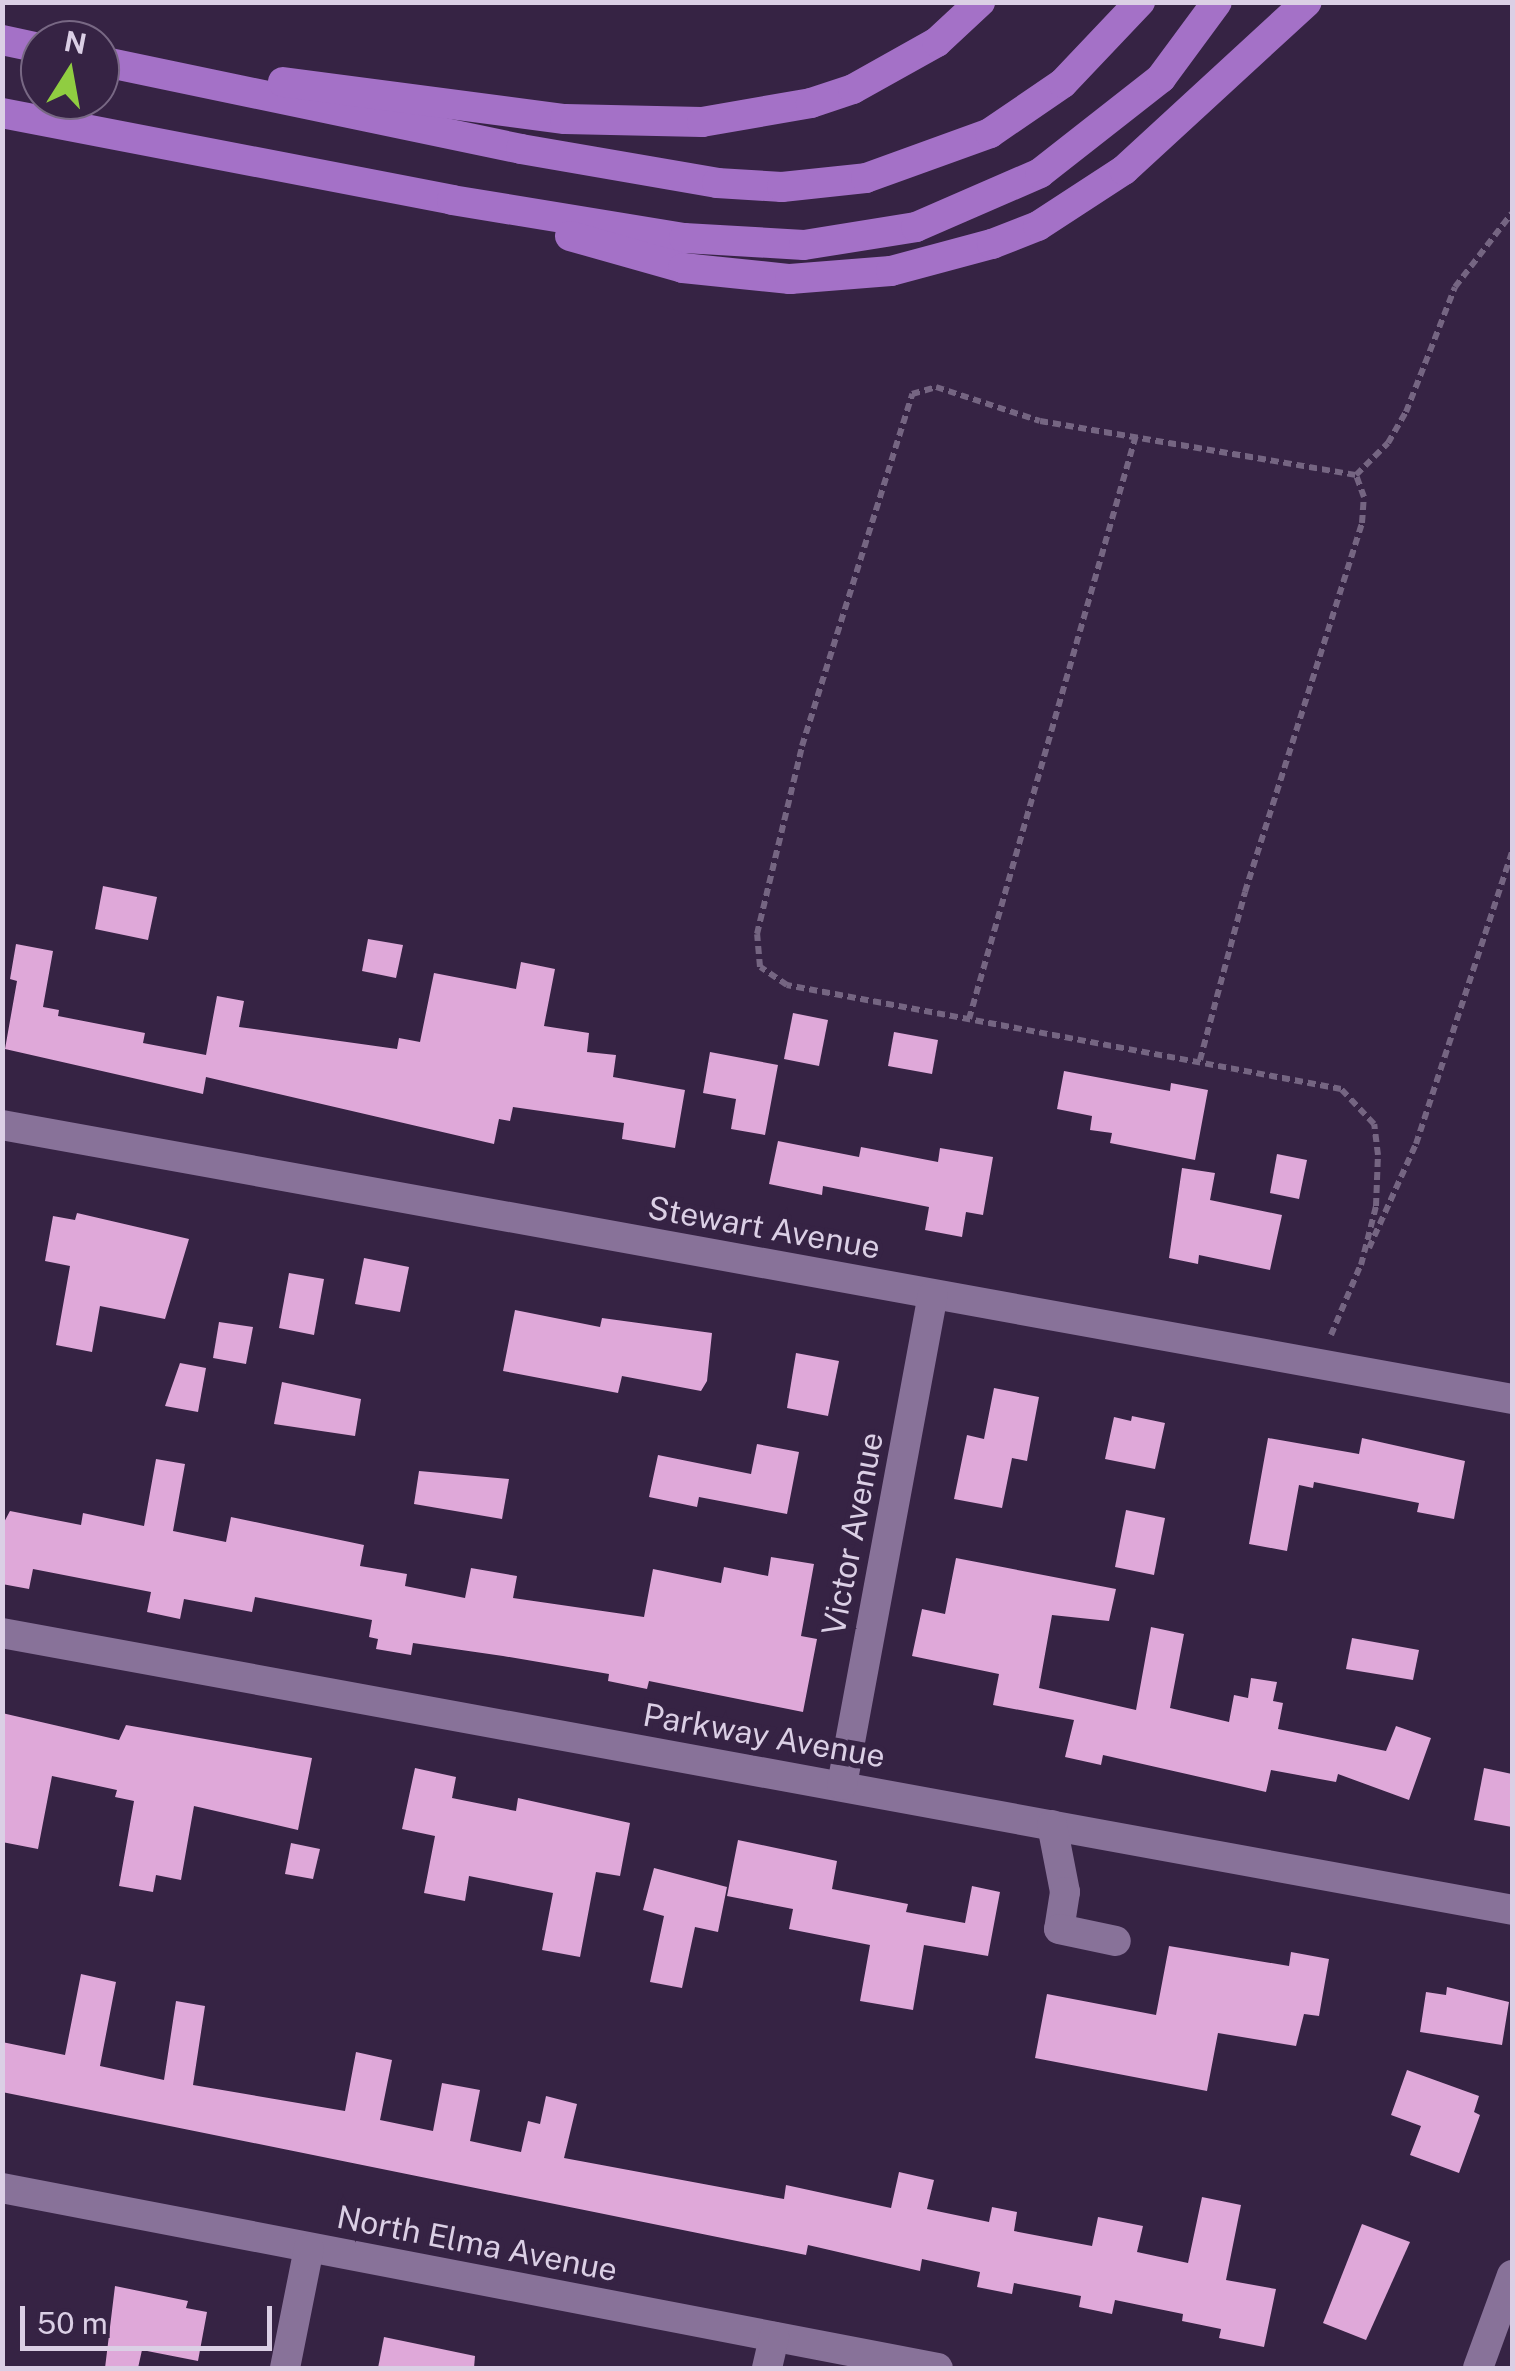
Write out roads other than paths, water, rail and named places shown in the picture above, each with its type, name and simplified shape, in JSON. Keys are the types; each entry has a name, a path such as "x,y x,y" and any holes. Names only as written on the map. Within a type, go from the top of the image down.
{"highway":[{"path":"120,61 565,119 702,122 811,104 853,89 936,42 980,2"},
{"path":"120,62 522,149 717,183 782,187 866,178 990,133 1064,83 1140,2"},
{"path":"2,113 452,200 748,245 863,239 916,226 1040,173 1088,142 1160,78 1217,2"},
{"path":"452,200 653,260 739,277 838,278 946,259 1038,226 1080,202 1178,122 1307,2"}],"street":[{"name":"Stewart Avenue","path":"2,1126 1512,1399"},
{"name":"Victor Avenue","path":"842,1785 933,1295"},
{"name":"Parkway Avenue","path":"2,1633 1512,1910"},
{"path":"1052,1826 1065,1892 1059,1929 1116,1940"},
{"name":"North Elma Avenue","path":"2,2188 938,2368"},
{"path":"285,2368 309,2248"},
{"path":"1478,2368 1512,2275"},
{"path":"767,2368 774,2337"}]}
